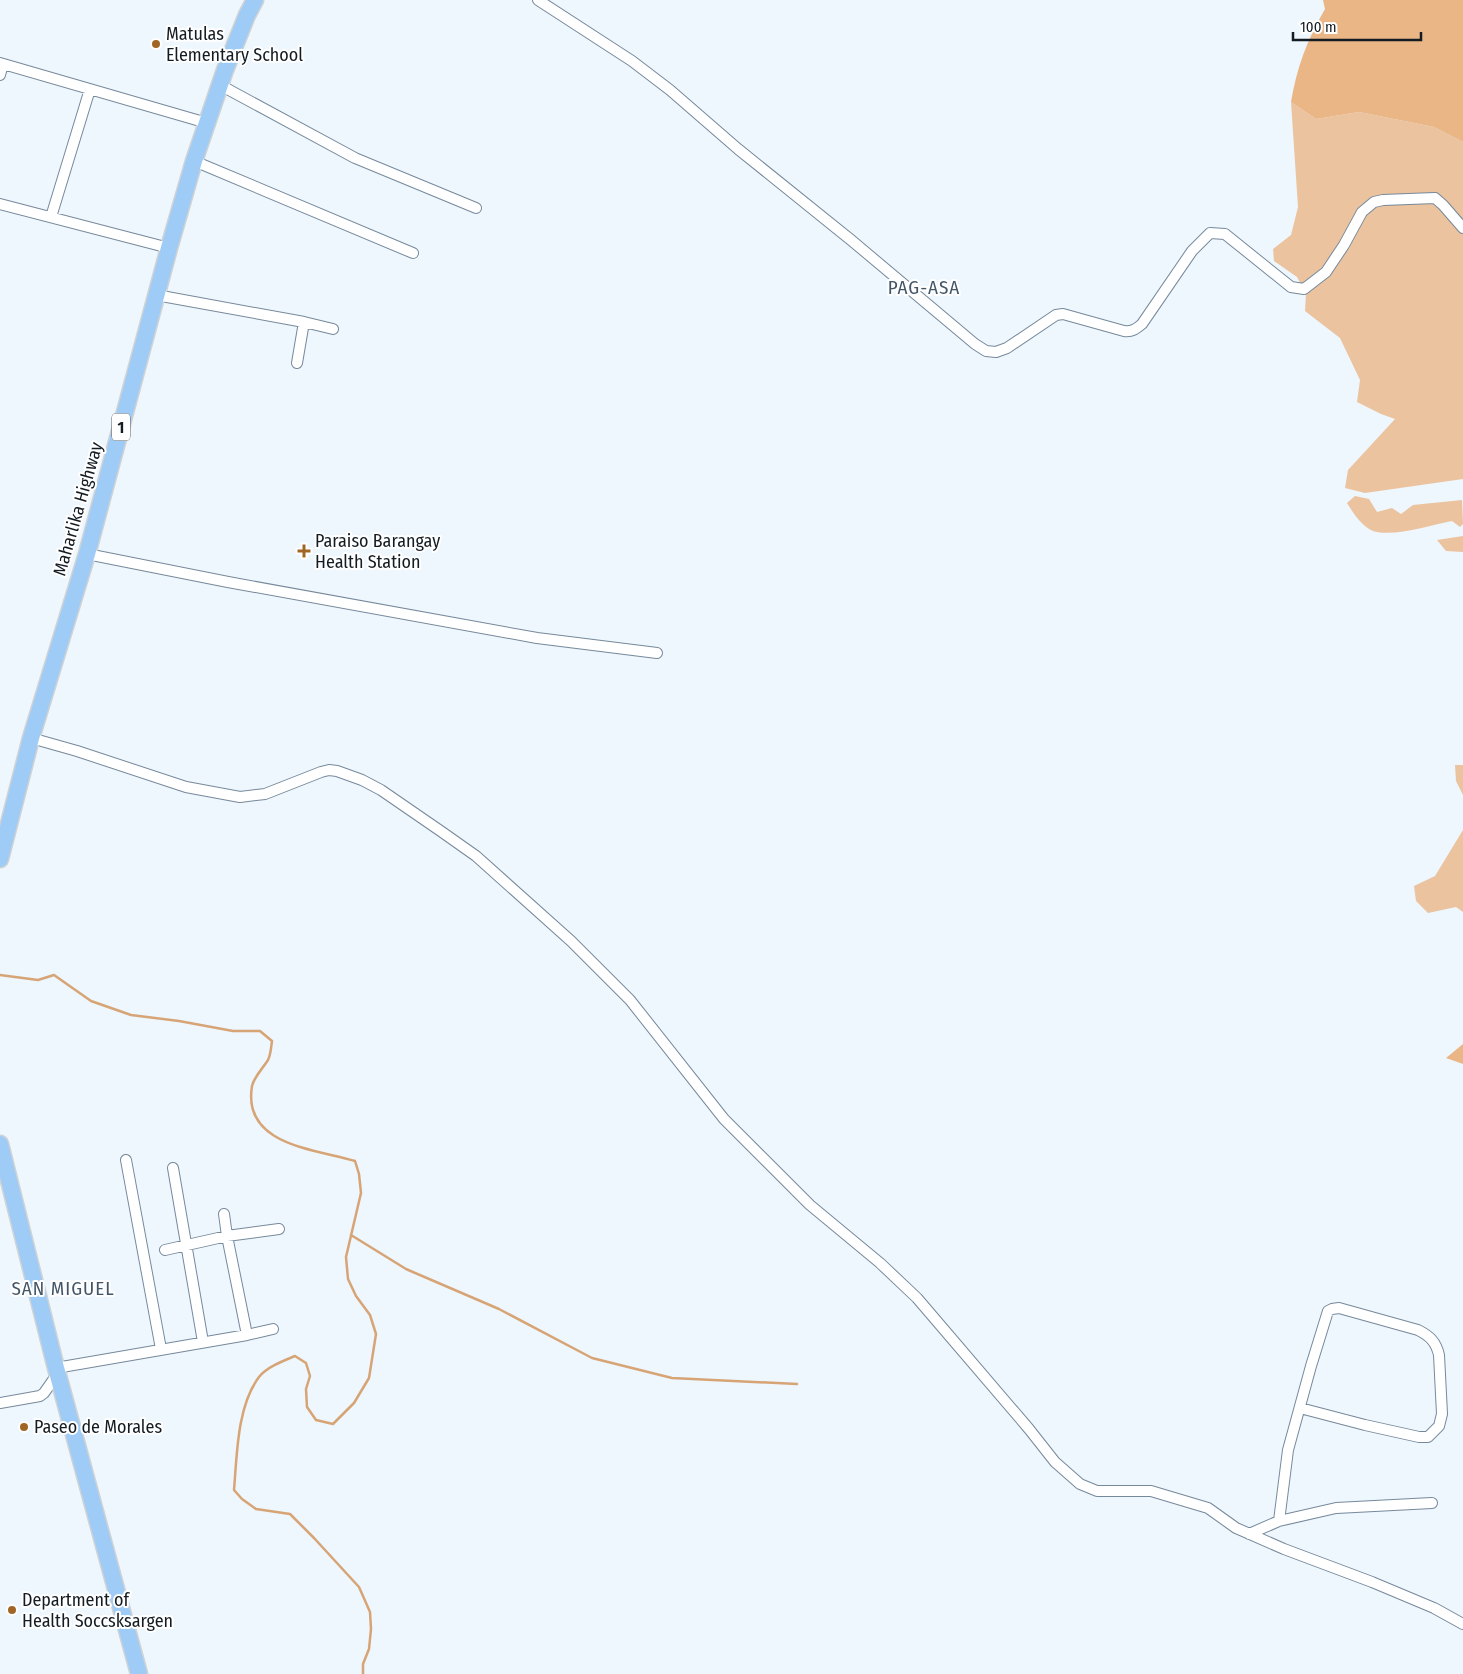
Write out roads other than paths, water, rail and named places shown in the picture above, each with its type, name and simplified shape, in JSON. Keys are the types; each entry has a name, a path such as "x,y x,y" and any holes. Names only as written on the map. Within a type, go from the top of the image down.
{"highway":[{"name":"Maharlika Highway","path":"0,859 31,738 87,554 194,161 220,85 247,15 255,0"},
{"path":"0,1144 57,1370 139,1674"}],"street":[{"path":"538,0 632,61 670,90 761,168 851,240 975,344 986,351 996,352 1007,348 1056,315 1071,316 1131,332 1146,319 1192,251 1210,233 1225,234 1291,287 1304,289 1326,272 1344,245 1362,212 1374,202 1435,198 1463,228"},
{"path":"1,67 90,89 207,123"},
{"path":"220,85 355,158 476,208"},
{"path":"51,217 90,89"},
{"path":"194,161 413,253"},
{"path":"0,204 169,248"},
{"path":"156,295 304,322 333,330"},
{"path":"296,363 304,322"},
{"path":"87,554 228,582 537,638 657,653"},
{"path":"31,738 186,787 240,797 264,794 329,770 362,780 381,790 476,856 571,941 630,1000 710,1101 756,1152 810,1205 880,1262 917,1298 1055,1462 1072,1478 1080,1484 1097,1491 1151,1492 1208,1508 1236,1528 1284,1550 1372,1582 1434,1608 1463,1624"},
{"path":"126,1160 161,1349"},
{"path":"173,1168 203,1342"},
{"path":"224,1214 247,1335"},
{"path":"165,1250 227,1236 278,1229"},
{"path":"1279,1521 1288,1450 1325,1317 1328,1311 1339,1308 1418,1330 1430,1337 1437,1348 1442,1414 1439,1426 1428,1437 1419,1437 1374,1427 1300,1408"},
{"path":"0,1403 40,1396 57,1370 273,1329"},
{"path":"1249,1534 1279,1521 1336,1508 1432,1504"}],"waterway":[{"path":"0,975 38,980 54,975 91,1001 131,1015 179,1021 233,1031 260,1031 272,1041 268,1060 252,1086 252,1106 258,1121 270,1133 285,1142 355,1161 359,1174 361,1193 346,1257 348,1279 356,1296 370,1315 376,1334 369,1378 354,1403 333,1424 316,1420 307,1407 306,1389 310,1376 306,1363 295,1356 262,1373 252,1389 242,1416 237,1447 234,1490 242,1499 256,1509 290,1514 359,1587 370,1612 371,1629 369,1649 363,1664 363,1674"},
{"path":"351,1235 406,1269 499,1309 592,1358 672,1378 797,1384"}],"place":[{"name":"Matulas Elementary School","path":"156,44"},
{"name":"Paraiso Barangay Health Station","path":"304,551"},
{"name":"Paseo de Morales","path":"24,1427"},
{"name":"Department of Health Soccsksargen","path":"12,1610"}],"district":[{"name":"PAG-ASA","path":"924,287"},
{"name":"SAN MIGUEL","path":"63,1288"}]}
